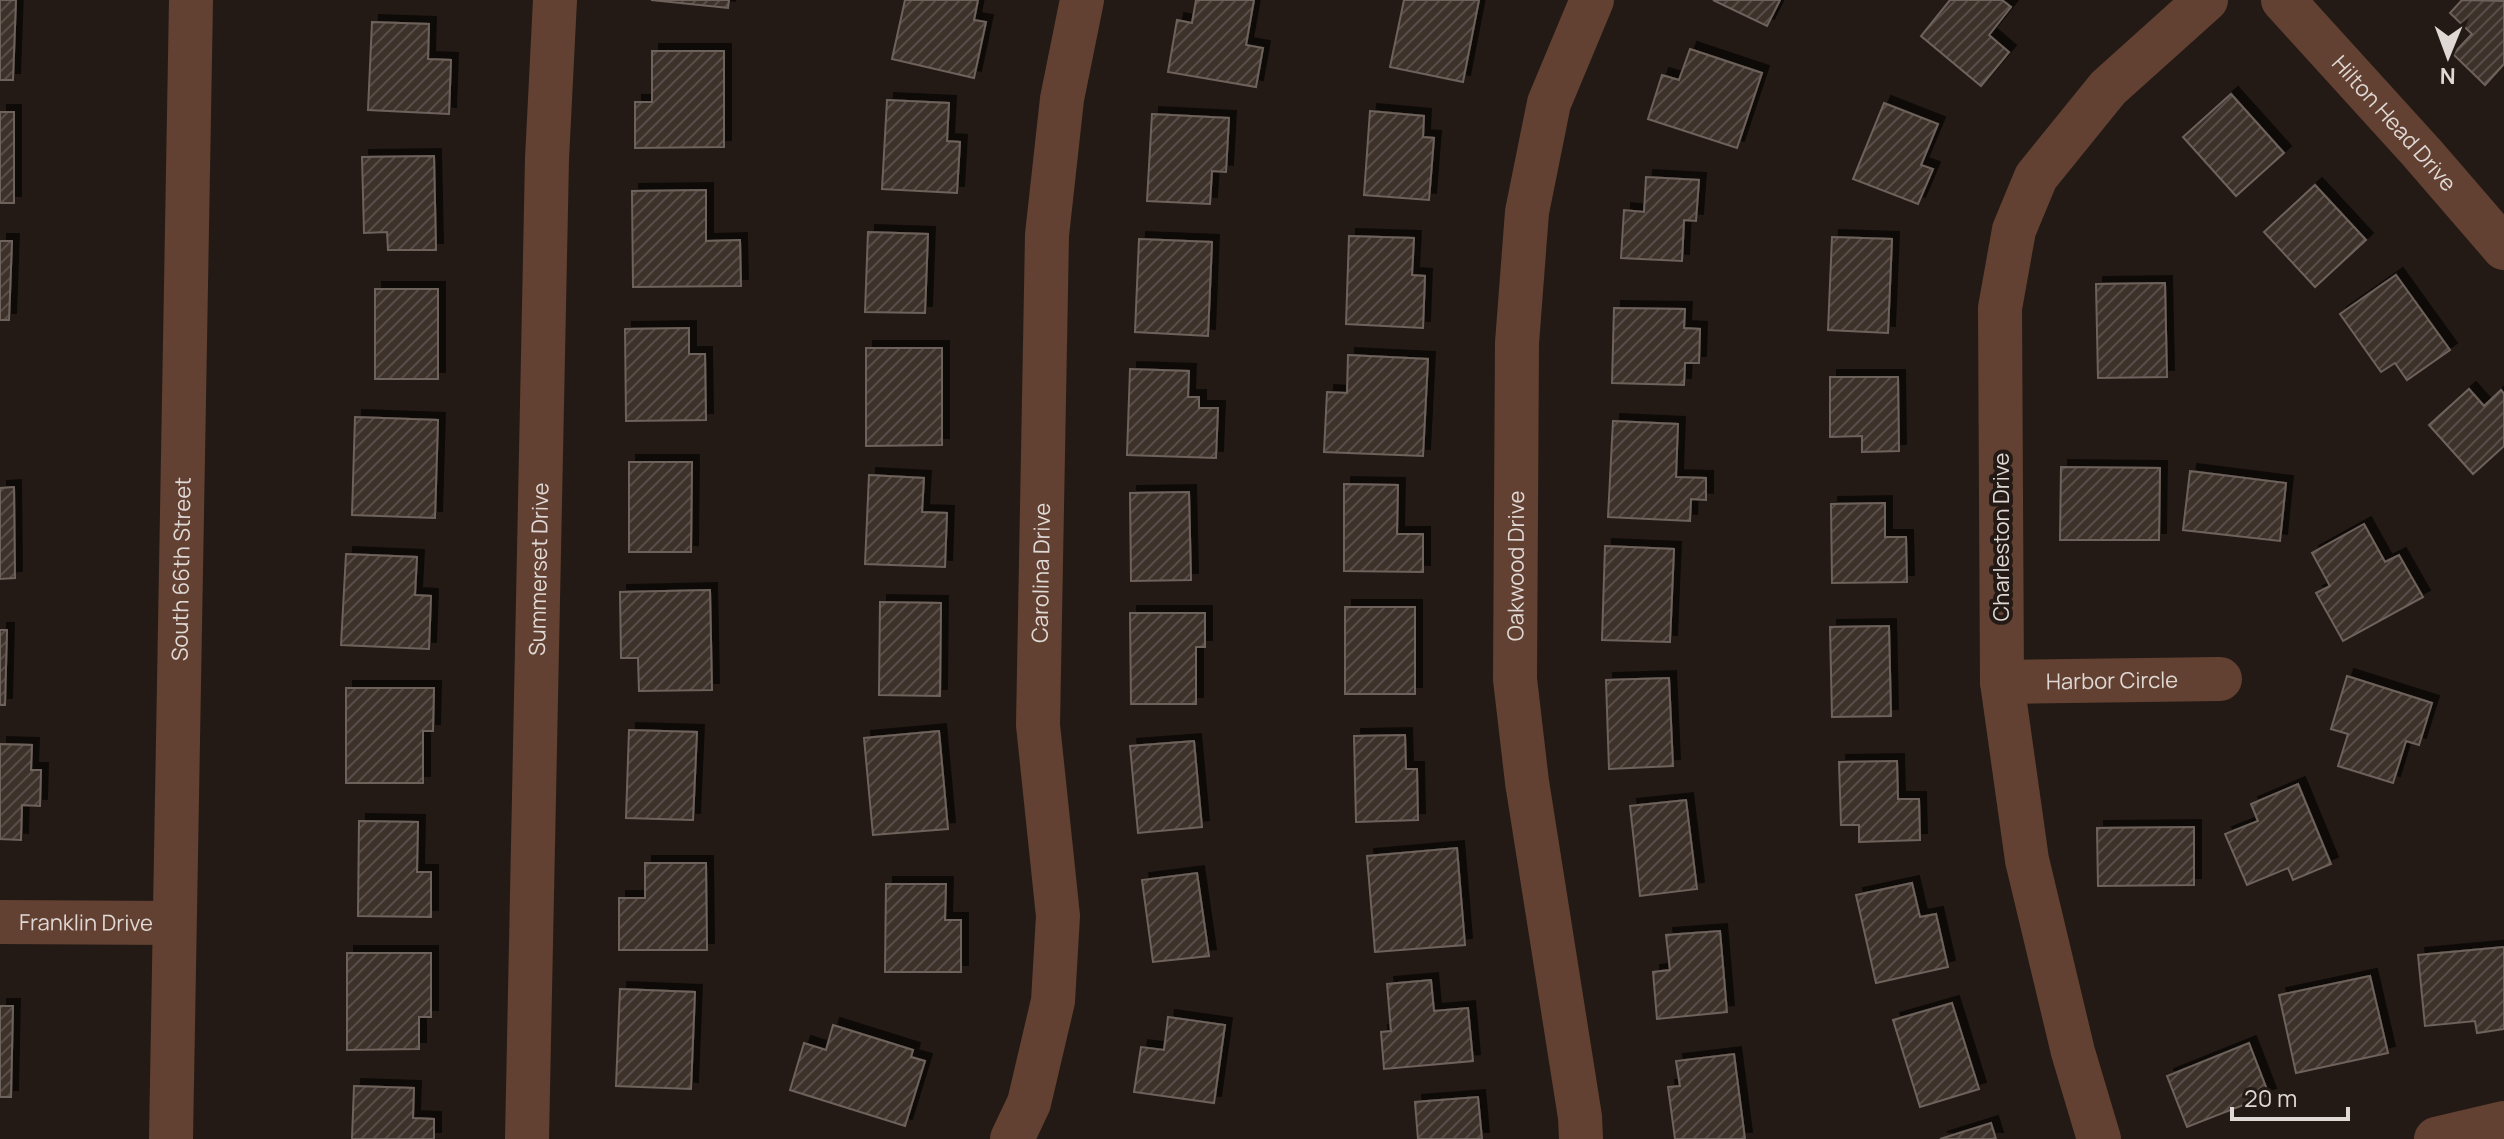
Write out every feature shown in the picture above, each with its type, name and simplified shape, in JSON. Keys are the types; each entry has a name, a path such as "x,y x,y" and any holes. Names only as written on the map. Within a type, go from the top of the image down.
{"street":[{"name":"South 66th Street","path":"171,1139 191,0"},
{"name":"Summerset Drive","path":"527,1139 546,191 555,0"},
{"name":"Carolina Drive","path":"1012,1139 1029,1103 1053,1001 1058,916 1038,725 1047,235 1062,99 1082,0"},
{"name":"Oakwood Drive","path":"1581,1139 1527,782 1515,679 1517,343 1527,212 1549,103 1592,0"},
{"name":"Charleston Drive","path":"2099,1139 2073,1052 2027,860 2002,682 2000,308 2014,230 2036,177 2108,88 2206,0"},
{"name":"Hilton Head Drive","path":"2283,0 2504,248"},
{"name":"Harbor Circle","path":"2002,682 2220,679"},
{"name":"Franklin Drive","path":"0,922 174,923"},
{"path":"2436,1139 2504,1123"}],"building":[{"path":"0,0 16,0 13,80 0,80"},
{"path":"651,0 729,0 728,8"},
{"path":"905,0 978,0 974,20 986,22 974,78 892,59"},
{"path":"1196,0 1254,0 1246,45 1263,48 1256,87 1168,72 1177,20 1192,23"},
{"path":"1404,0 1479,0 1463,82 1390,67"},
{"path":"1713,0 1780,0 1767,26"},
{"path":"1950,0 2002,0 2011,7 1989,35 2009,52 1981,86 1921,36"},
{"path":"2462,0 2504,1 2504,64 2485,85 2453,54 2472,34 2450,13"},
{"path":"372,22 429,24 428,59 451,60 449,114 368,110"},
{"path":"1690,49 1762,73 1737,148 1648,119 1662,75 1679,80"},
{"path":"652,51 724,51 724,147 635,148 635,102 652,102"},
{"path":"2231,94 2284,153 2236,196 2183,137"},
{"path":"887,100 949,103 947,141 960,142 957,193 882,189"},
{"path":"1884,103 1938,124 1921,165 1933,169 1918,204 1853,179"},
{"path":"1370,111 1424,116 1423,137 1434,138 1429,200 1364,195"},
{"path":"0,112 14,112 14,203 0,203"},
{"path":"1152,114 1229,118 1226,172 1212,171 1210,204 1147,201"},
{"path":"434,156 436,250 388,250 387,232 364,233 362,157"},
{"path":"1646,177 1699,180 1696,221 1684,220 1682,261 1621,258 1624,210 1644,212"},
{"path":"2315,185 2366,240 2315,287 2264,232"},
{"path":"706,190 706,241 740,240 741,286 633,287 632,191"},
{"path":"868,232 928,234 925,313 865,312"},
{"path":"1349,236 1414,238 1412,275 1425,276 1423,328 1346,324"},
{"path":"1832,237 1892,239 1888,333 1828,330"},
{"path":"1139,239 1212,242 1208,336 1135,332"},
{"path":"0,241 12,241 9,320 0,320"},
{"path":"2396,275 2450,350 2407,380 2395,363 2381,372 2340,314"},
{"path":"2165,283 2167,377 2098,378 2096,284"},
{"path":"375,289 438,289 438,379 375,379"},
{"path":"1614,308 1685,309 1684,328 1700,329 1699,363 1685,363 1684,385 1612,383"},
{"path":"689,328 689,354 705,354 706,420 626,421 625,329"},
{"path":"866,348 942,348 942,445 866,446"},
{"path":"1348,355 1428,359 1423,456 1324,452 1327,392 1347,393"},
{"path":"1130,369 1189,371 1188,397 1199,397 1199,408 1218,408 1216,458 1127,455"},
{"path":"1830,377 1898,377 1899,451 1862,452 1862,436 1830,437"},
{"path":"2469,389 2484,406 2501,390 2504,394 2504,446 2473,474 2429,425"},
{"path":"355,417 438,420 435,518 352,515"},
{"path":"1613,421 1678,424 1676,477 1706,478 1706,500 1691,499 1690,521 1608,517"},
{"path":"629,462 692,462 691,552 629,552"},
{"path":"2061,467 2160,468 2159,540 2060,540"},
{"path":"2190,471 2286,483 2280,541 2183,530"},
{"path":"869,475 924,478 922,512 947,513 945,567 865,564"},
{"path":"1344,484 1398,485 1397,534 1423,534 1423,572 1344,571"},
{"path":"14,487 15,578 0,579 0,488"},
{"path":"1189,492 1191,580 1131,581 1130,493"},
{"path":"1885,503 1885,537 1906,537 1907,582 1832,583 1831,504"},
{"path":"2364,524 2385,562 2399,555 2423,597 2343,641 2316,593 2330,586 2312,553"},
{"path":"1605,546 1674,549 1670,642 1602,640"},
{"path":"346,554 417,557 415,595 431,596 429,649 341,645"},
{"path":"710,590 712,690 639,691 638,658 621,658 620,592"},
{"path":"880,602 941,603 940,696 879,695"},
{"path":"1345,607 1415,607 1415,694 1345,694"},
{"path":"1130,613 1205,613 1205,647 1196,647 1196,704 1131,704"},
{"path":"1889,626 1891,716 1832,717 1830,627"},
{"path":"0,630 7,630 5,705 0,705"},
{"path":"2347,676 2432,703 2419,745 2406,741 2393,783 2338,766 2348,734 2331,729"},
{"path":"1669,678 1673,766 1609,769 1606,680"},
{"path":"346,688 434,688 433,731 423,731 423,783 346,783"},
{"path":"629,730 697,732 693,820 626,818"},
{"path":"939,731 948,829 873,835 864,738"},
{"path":"1405,735 1406,769 1417,769 1418,820 1356,822 1354,736"},
{"path":"1194,741 1202,827 1138,833 1130,746"},
{"path":"0,744 32,745 31,770 41,770 40,806 22,805 21,840 0,839"},
{"path":"1897,761 1898,799 1919,799 1920,840 1859,842 1859,825 1841,825 1839,762"},
{"path":"2298,784 2331,864 2293,880 2288,868 2247,885 2225,834 2258,821 2251,804"},
{"path":"1686,800 1697,889 1640,896 1630,806"},
{"path":"359,821 418,822 417,872 431,872 431,917 358,916"},
{"path":"2194,827 2194,885 2098,886 2097,828"},
{"path":"1457,848 1465,945 1375,952 1367,856"},
{"path":"645,863 706,863 707,950 619,950 619,898 645,898"},
{"path":"1197,873 1209,956 1153,962 1142,880"},
{"path":"1912,883 1920,917 1936,914 1948,967 1876,983 1856,895"},
{"path":"886,884 946,884 945,920 961,920 961,972 885,972"},
{"path":"1720,931 1727,1012 1657,1019 1653,972 1670,970 1666,935"},
{"path":"2504,947 2504,1029 2477,1033 2475,1021 2425,1026 2418,955"},
{"path":"347,953 431,953 431,1017 419,1017 419,1049 347,1050"},
{"path":"2370,976 2388,1053 2296,1073 2279,995"},
{"path":"1431,980 1434,1011 1468,1008 1473,1061 1384,1069 1381,1032 1391,1031 1387,984"},
{"path":"620,989 695,992 691,1089 616,1086"},
{"path":"1952,1003 1979,1089 1920,1107 1893,1020"},
{"path":"0,1006 13,1006 11,1097 0,1097"},
{"path":"1168,1017 1225,1025 1214,1103 1134,1092 1141,1047 1164,1050"},
{"path":"833,1025 913,1050 911,1057 925,1061 905,1126 790,1090 804,1043 826,1050"},
{"path":"2249,1043 2269,1095 2187,1127 2167,1076"},
{"path":"1734,1054 1745,1139 1675,1139 1668,1087 1680,1086 1676,1061"},
{"path":"354,1086 414,1088 413,1118 434,1119 434,1139 352,1139"},
{"path":"1478,1097 1482,1139 1418,1139 1415,1102"},
{"path":"1991,1123 1996,1139 1940,1139"}]}
